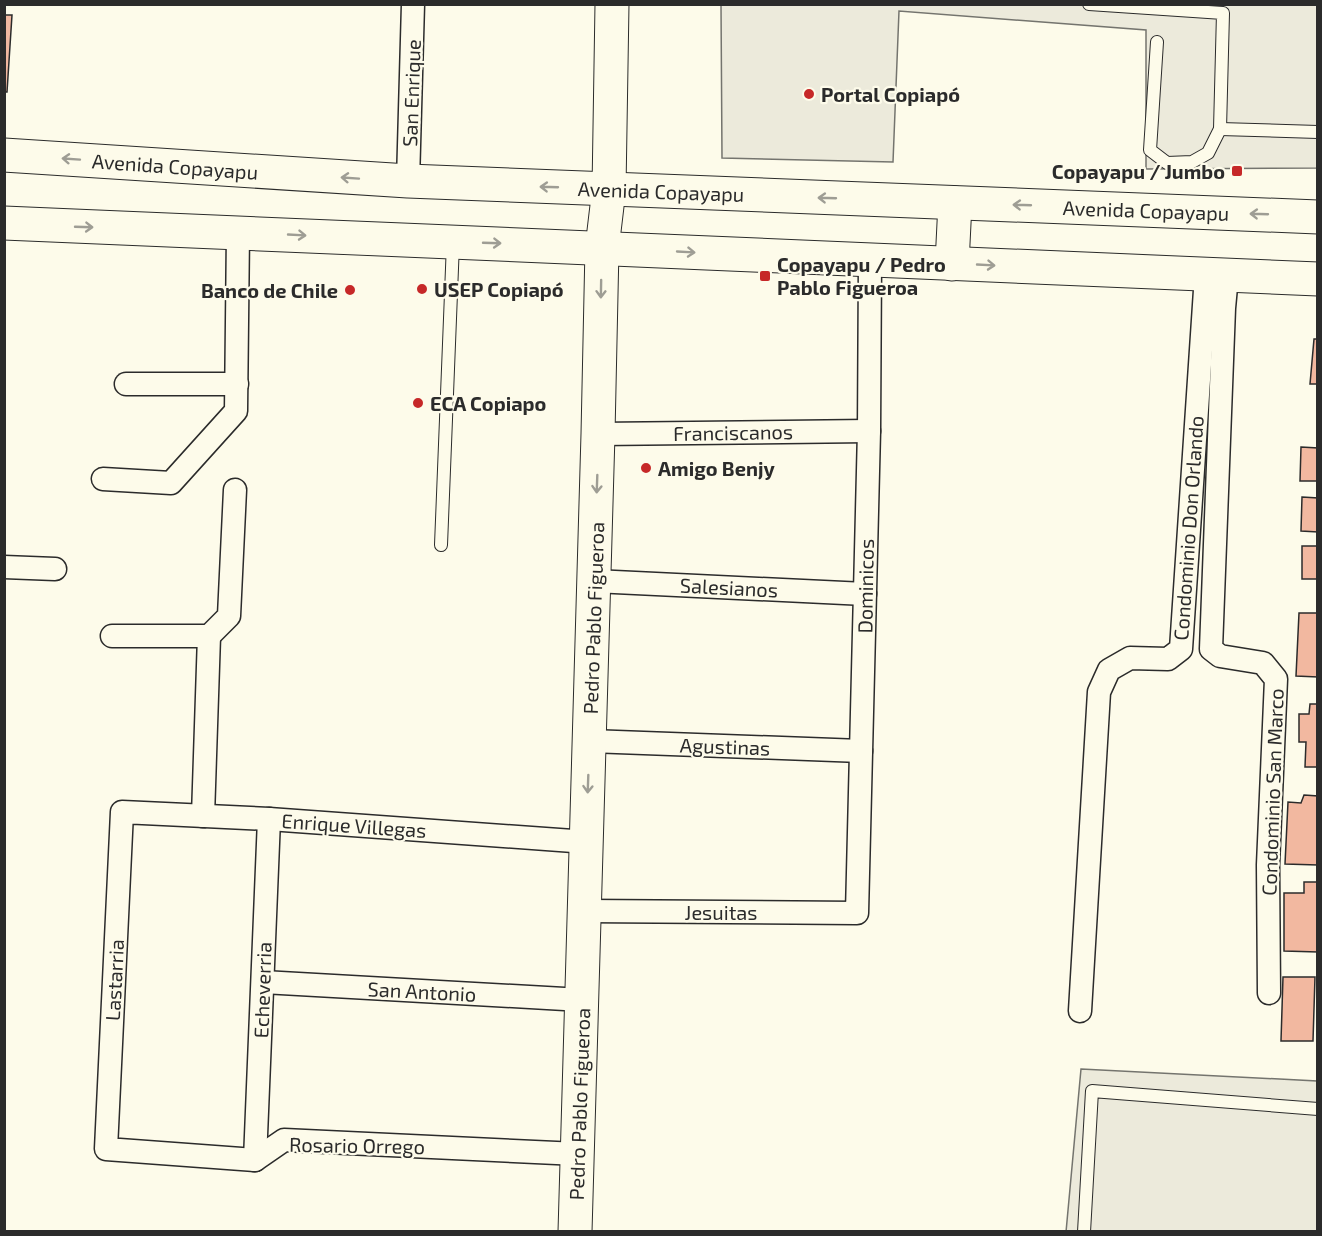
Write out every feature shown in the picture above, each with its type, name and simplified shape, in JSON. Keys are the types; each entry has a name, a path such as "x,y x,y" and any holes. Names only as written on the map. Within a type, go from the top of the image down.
{"main road":[{"name":"Pedro Pablo Figueroa","path":"575,1232 602,248 609,189 612,4"},
{"name":"Avenida Copayapu","path":"4,155 408,181 1317,217"},
{"path":"952,264 955,202"},
{"path":"4,223 1317,279"}],"street":[{"name":"San Enrique","path":"408,181 413,4"},
{"path":"103,479 171,483 237,411 238,232"},
{"name":"Dominicos","path":"857,913 870,260"},
{"name":"Condominio San Marco","path":"1216,275 1224,308 1211,649 1220,656 1263,663 1276,679 1268,865 1269,993"},
{"name":"Condominio Don Orlando","path":"1080,1011 1099,692 1109,670 1131,658 1168,659 1181,650 1216,275"},
{"path":"126,384 237,384"},
{"name":"Franciscanos","path":"598,434 868,431"},
{"path":"203,816 209,636 229,616 235,489"},
{"path":"4,567 54,569"},
{"name":"Salesianos","path":"594,581 865,594"},
{"path":"112,636 209,636"},
{"name":"Agustinas","path":"590,741 861,751"},
{"name":"Enrique Villegas","path":"122,812 269,819 586,842"},
{"name":"Lastarria","path":"122,812 106,1149 255,1160"},
{"name":"Echeverria","path":"255,1160 269,819"},
{"name":"Jesuitas","path":"585,912 857,913"},
{"name":"San Antonio","path":"263,982 582,1000"},
{"name":"Rosario Orrego","path":"255,1160 284,1140 578,1154"}],"lane":[{"path":"1089,4 1223,13 1220,129 1208,153 1192,162 1167,163 1150,150 1157,42"},
{"path":"1220,129 1317,132"},
{"path":"441,546 453,242"},
{"path":"1084,1232 1092,1091 1317,1109"}],"shaded area":[{"name":"Portal Copiapó","path":"721,5 1317,5 1317,168 1146,169 1146,30 899,11 893,162 722,158"},
{"path":"1081,1069 1317,1081 1317,1231 1066,1232"}],"building":[{"path":"4,15 12,15 7,92 4,92"},
{"path":"1314,339 1318,339 1318,384 1310,384"},
{"path":"1301,447 1318,448 1318,481 1300,481"},
{"path":"1302,497 1318,498 1318,532 1301,531"},
{"path":"1302,546 1318,546 1318,579 1302,579"},
{"path":"1299,613 1318,613 1318,677 1296,676"},
{"path":"1310,704 1318,704 1318,778 1317,767 1305,767 1306,742 1299,742 1299,714 1309,714"},
{"path":"1304,795 1318,796 1318,865 1285,864 1288,802 1301,803"},
{"path":"1304,882 1318,882 1318,952 1284,951 1284,893 1304,893"},
{"path":"1283,977 1315,977 1313,1041 1281,1041"}],"place":[{"name":"Portal Copiapó","path":"809,94"},
{"name":"Copayapu / Jumbo","path":"1237,171"},
{"name":"Copayapu / Pedro Pablo Figueroa","path":"765,276"},
{"name":"USEP Copiapó","path":"422,289"},
{"name":"Banco de Chile","path":"350,290"},
{"name":"ECA Copiapo","path":"418,403"},
{"name":"Amigo Benjy","path":"646,468"}]}
